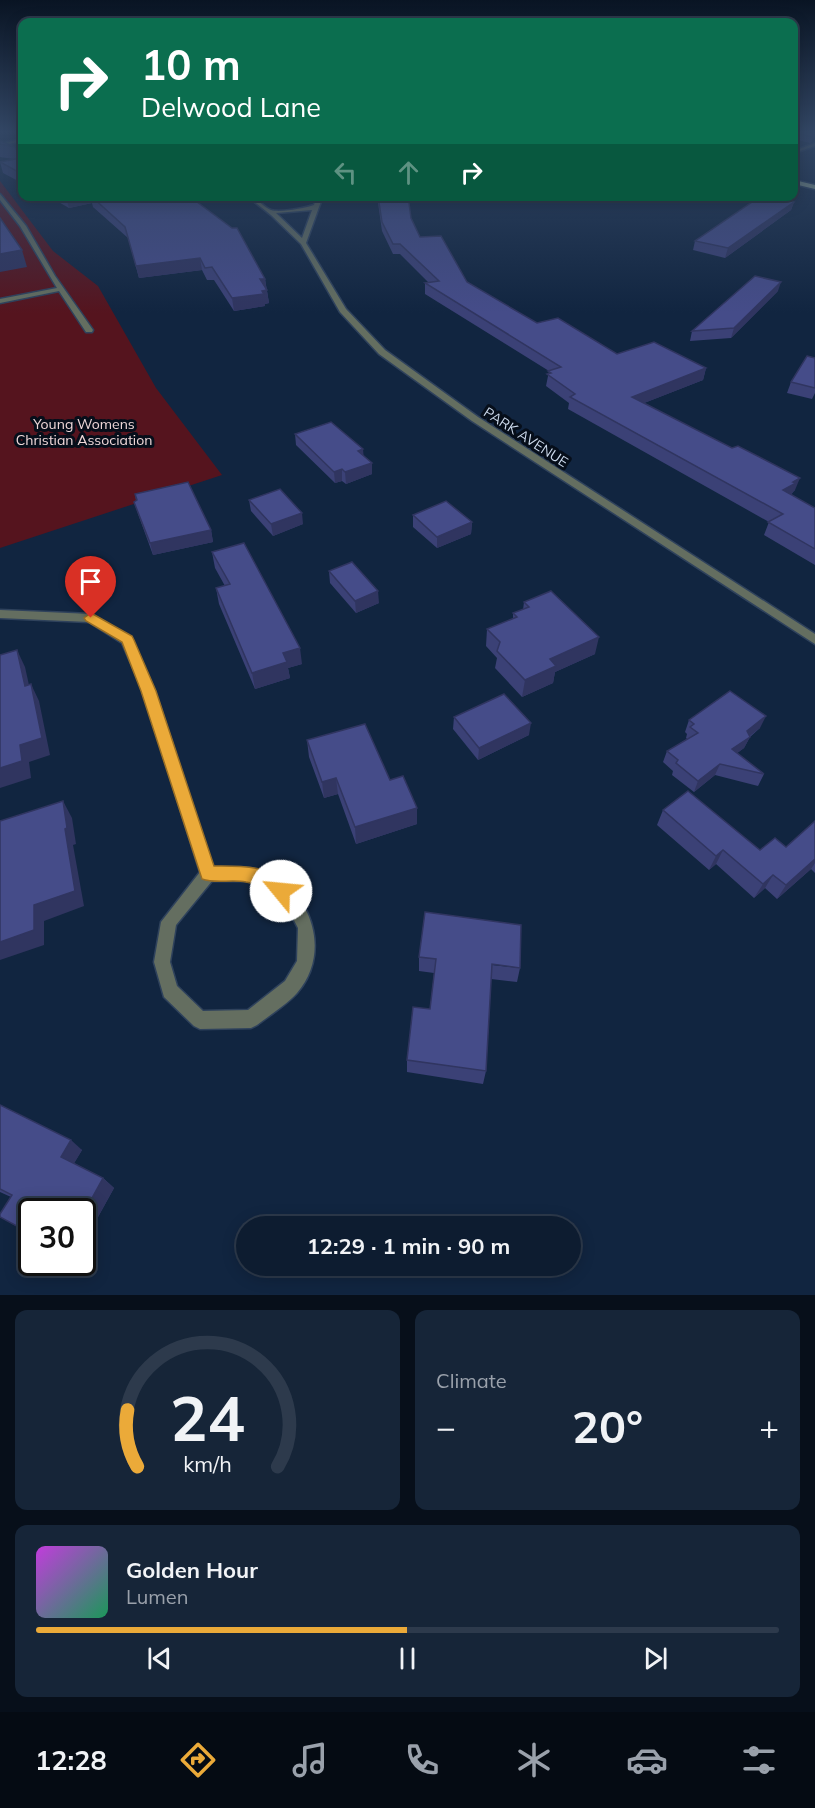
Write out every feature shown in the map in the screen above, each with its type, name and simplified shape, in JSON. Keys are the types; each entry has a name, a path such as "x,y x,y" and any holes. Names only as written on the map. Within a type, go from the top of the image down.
{"street":[{"path":"0,196 23,226 60,289 89,330"},
{"name":"PARK AVENUE","path":"256,201 271,212 303,243 343,309 382,352 475,419 815,640"},
{"path":"271,212 306,210 318,201"},
{"path":"303,243 318,201"},
{"path":"0,301 60,289"},
{"path":"0,614 91,618 127,640 149,691 208,874"},
{"path":"208,874 246,874 270,881 292,900 306,927 305,963 291,987 251,1018 200,1020 170,991 162,962 169,922 208,874"}],"green space":[{"name":"Young Womens Christian Association","path":"0,192 9,192 53,251 98,286 156,388 222,475 0,548"}],"building":[{"path":"96,201 196,201 232,228 237,228 265,279 260,279 267,290 262,291 264,294 232,298 212,267 205,268 200,258 136,266 125,227"},
{"path":"379,201 409,201 411,218 420,237 441,236 467,282 537,323 558,318 617,354 654,342 706,368 632,397 732,448 738,446 800,478 783,490 815,508 815,549 768,522 783,514 570,397 575,394 547,374 551,373 548,371 561,367 425,283 439,281 400,244 393,244 382,222"},
{"path":"754,201 794,202 728,248 695,241"},
{"path":"0,218 22,250 0,254"},
{"path":"755,276 781,282 734,328 692,331"},
{"path":"807,356 815,358 815,388 791,382"},
{"path":"331,422 363,449 358,451 372,463 345,472 342,469 334,472 295,434"},
{"path":"188,482 211,530 150,543 134,502 137,500 135,494"},
{"path":"280,489 302,513 271,524 249,500"},
{"path":"446,501 472,522 437,537 413,515"},
{"path":"244,543 300,648 283,653 287,662 252,673 216,588 230,584 212,552"},
{"path":"352,562 378,591 355,601 329,571"},
{"path":"551,591 599,637 550,659 556,666 525,680 497,651 500,642 487,629 517,617 513,613 529,607 524,602"},
{"path":"17,650 25,686 31,684 42,738 20,745 22,761 0,768 0,655"},
{"path":"730,691 766,716 747,731 750,737 732,749 764,774 720,764 698,781 676,763 678,760 667,751 698,733 690,727 694,724 689,720"},
{"path":"504,694 531,723 479,748 454,717"},
{"path":"365,724 390,780 403,776 417,808 355,827 336,778 322,782 307,740"},
{"path":"688,791 760,850 775,838 786,847 815,821 815,859 786,885 773,875 763,884 723,850 716,856 663,810"},
{"path":"63,801 75,891 34,905 34,930 0,942 0,821"},
{"path":"425,912 521,925 520,968 492,964 486,1071 407,1060 413,1007 430,1009 436,959 419,957"},
{"path":"0,1105 71,1140 61,1157 103,1178 92,1198 18,1198 18,1227 0,1217 12,1195 0,1189"}],"route":[{"path":"91,618 127,640 149,691 208,874 246,874 270,881 281,891"}]}
